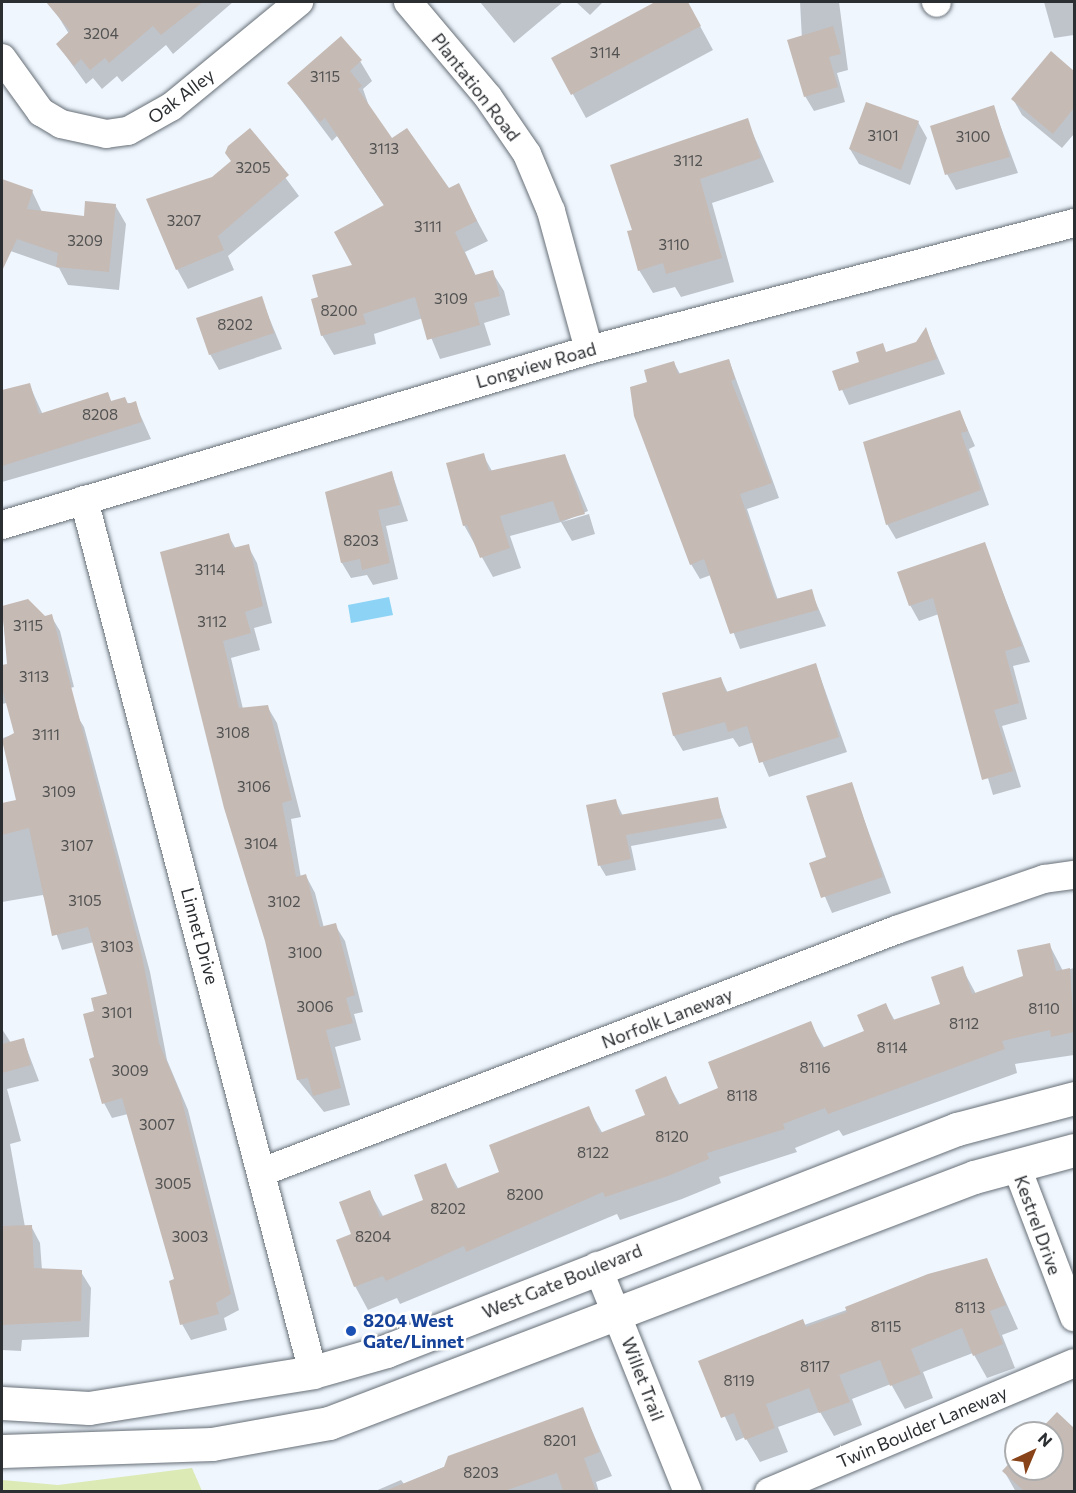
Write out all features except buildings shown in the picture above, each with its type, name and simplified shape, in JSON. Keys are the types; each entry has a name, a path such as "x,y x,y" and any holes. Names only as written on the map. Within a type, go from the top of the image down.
{"main road":[{"name":"West Gate Boulevard","path":"2,1403 89,1408 313,1372 386,1351 597,1266 957,1130 1074,1098"},
{"path":"2,1451 212,1444 329,1423 619,1317 1016,1165 1074,1150"}],"street":[{"name":"Oak Alley","path":"2,58 41,112 61,124 106,134 128,131 171,107 300,2"},
{"name":"Plantation Road","path":"408,2 488,98 526,154 551,211 589,350"},
{"name":"Longview Road","path":"2,525 589,350 1074,224"},
{"name":"Linnet Drive","path":"84,500 313,1372"},
{"name":"Norfolk Laneway","path":"262,1172 896,930 1044,879 1074,875"},
{"name":"Kestrel Drive","path":"1016,1165 1074,1317"},
{"name":"Willet Trail","path":"597,1266 688,1491"},
{"name":"Twin Boulder Laneway","path":"769,1491 1074,1363"}],"green space":[{"path":"192,1468 202,1491 2,1491 2,1480 58,1485"}],"water":[{"path":"389,597 393,615 351,623 348,605"}],"place":[{"name":"8204 West Gate/Linnet","path":"351,1331"}]}
